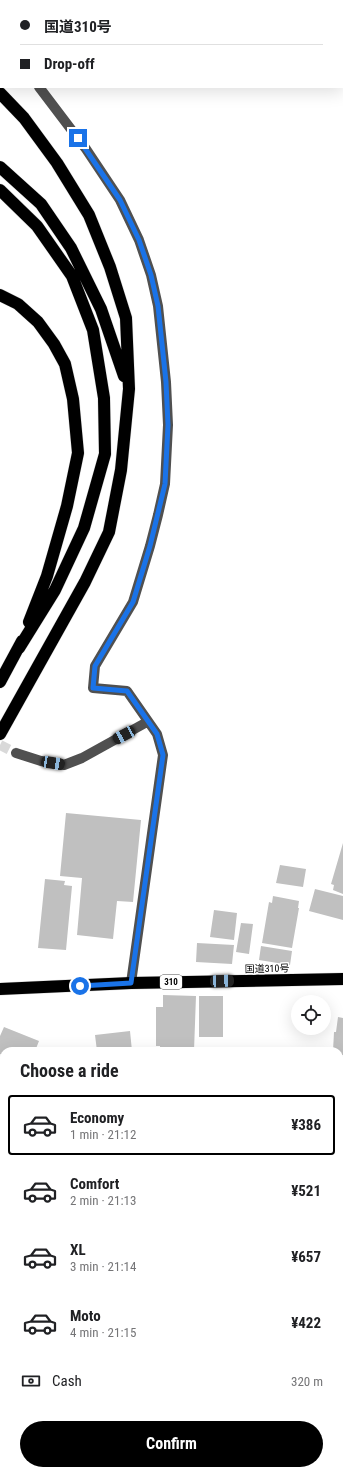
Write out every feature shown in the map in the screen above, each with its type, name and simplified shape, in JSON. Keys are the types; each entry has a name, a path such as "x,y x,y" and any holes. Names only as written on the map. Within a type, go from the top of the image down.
{"highway":[{"path":"0,93 29,125 57,163 90,215 110,267 126,318 129,389 121,470 109,532 85,582 0,734"},
{"path":"0,167 41,204 71,248 101,309 129,389"},
{"path":"0,190 37,226 72,276 93,330 104,398 105,454 84,528 55,590 0,682"},
{"path":"0,296 18,304 38,322 54,344 65,364 73,399 78,453 67,506 47,576 19,648"},
{"name":"国道310号","path":"0,989 131,983 343,979"}],"street":[{"path":"40,88 86,149 120,200 141,247 151,275 158,306 166,382 168,425 165,484 150,546 133,602 95,666 93,688 127,691 147,722 157,734 163,755 131,983"},
{"path":"16,753 41,761 64,765 82,758 147,722"}],"building":[{"path":"66,813 141,820 133,902 117,901 113,939 77,935 82,878 60,876"},
{"path":"343,843 343,894 333,890 334,885 331,884"},
{"path":"280,865 306,869 303,887 276,883"},
{"path":"45,879 65,881 64,885 72,886 66,950 38,948"},
{"path":"315,889 343,896 343,920 309,911"},
{"path":"273,896 299,901 292,948 262,943 269,902 272,903"},
{"path":"214,910 237,913 234,940 210,937"},
{"path":"241,923 253,924 249,954 236,952"},
{"path":"197,943 234,945 232,964 196,962"},
{"path":"261,946 292,951 290,965 259,960"},
{"path":"163,995 196,996 194,1047 156,1046 156,1007 163,1007"},
{"path":"199,996 223,996 223,1037 199,1037"},
{"path":"338,1017 343,1018 343,1047 333,1047 334,1032 336,1032"},
{"path":"4,1027 39,1041 37,1047 0,1047 0,1036"},
{"path":"130,1031 132,1047 96,1047 95,1035"}],"tunnel":[{"path":"0,745 16,753"}],"route":[{"path":"78,138 120,200 139,240 151,275 158,306 166,382 168,425 165,484 142,575 133,602 95,666 93,688 127,691 147,722 157,734 163,755 131,983 80,986"}]}
